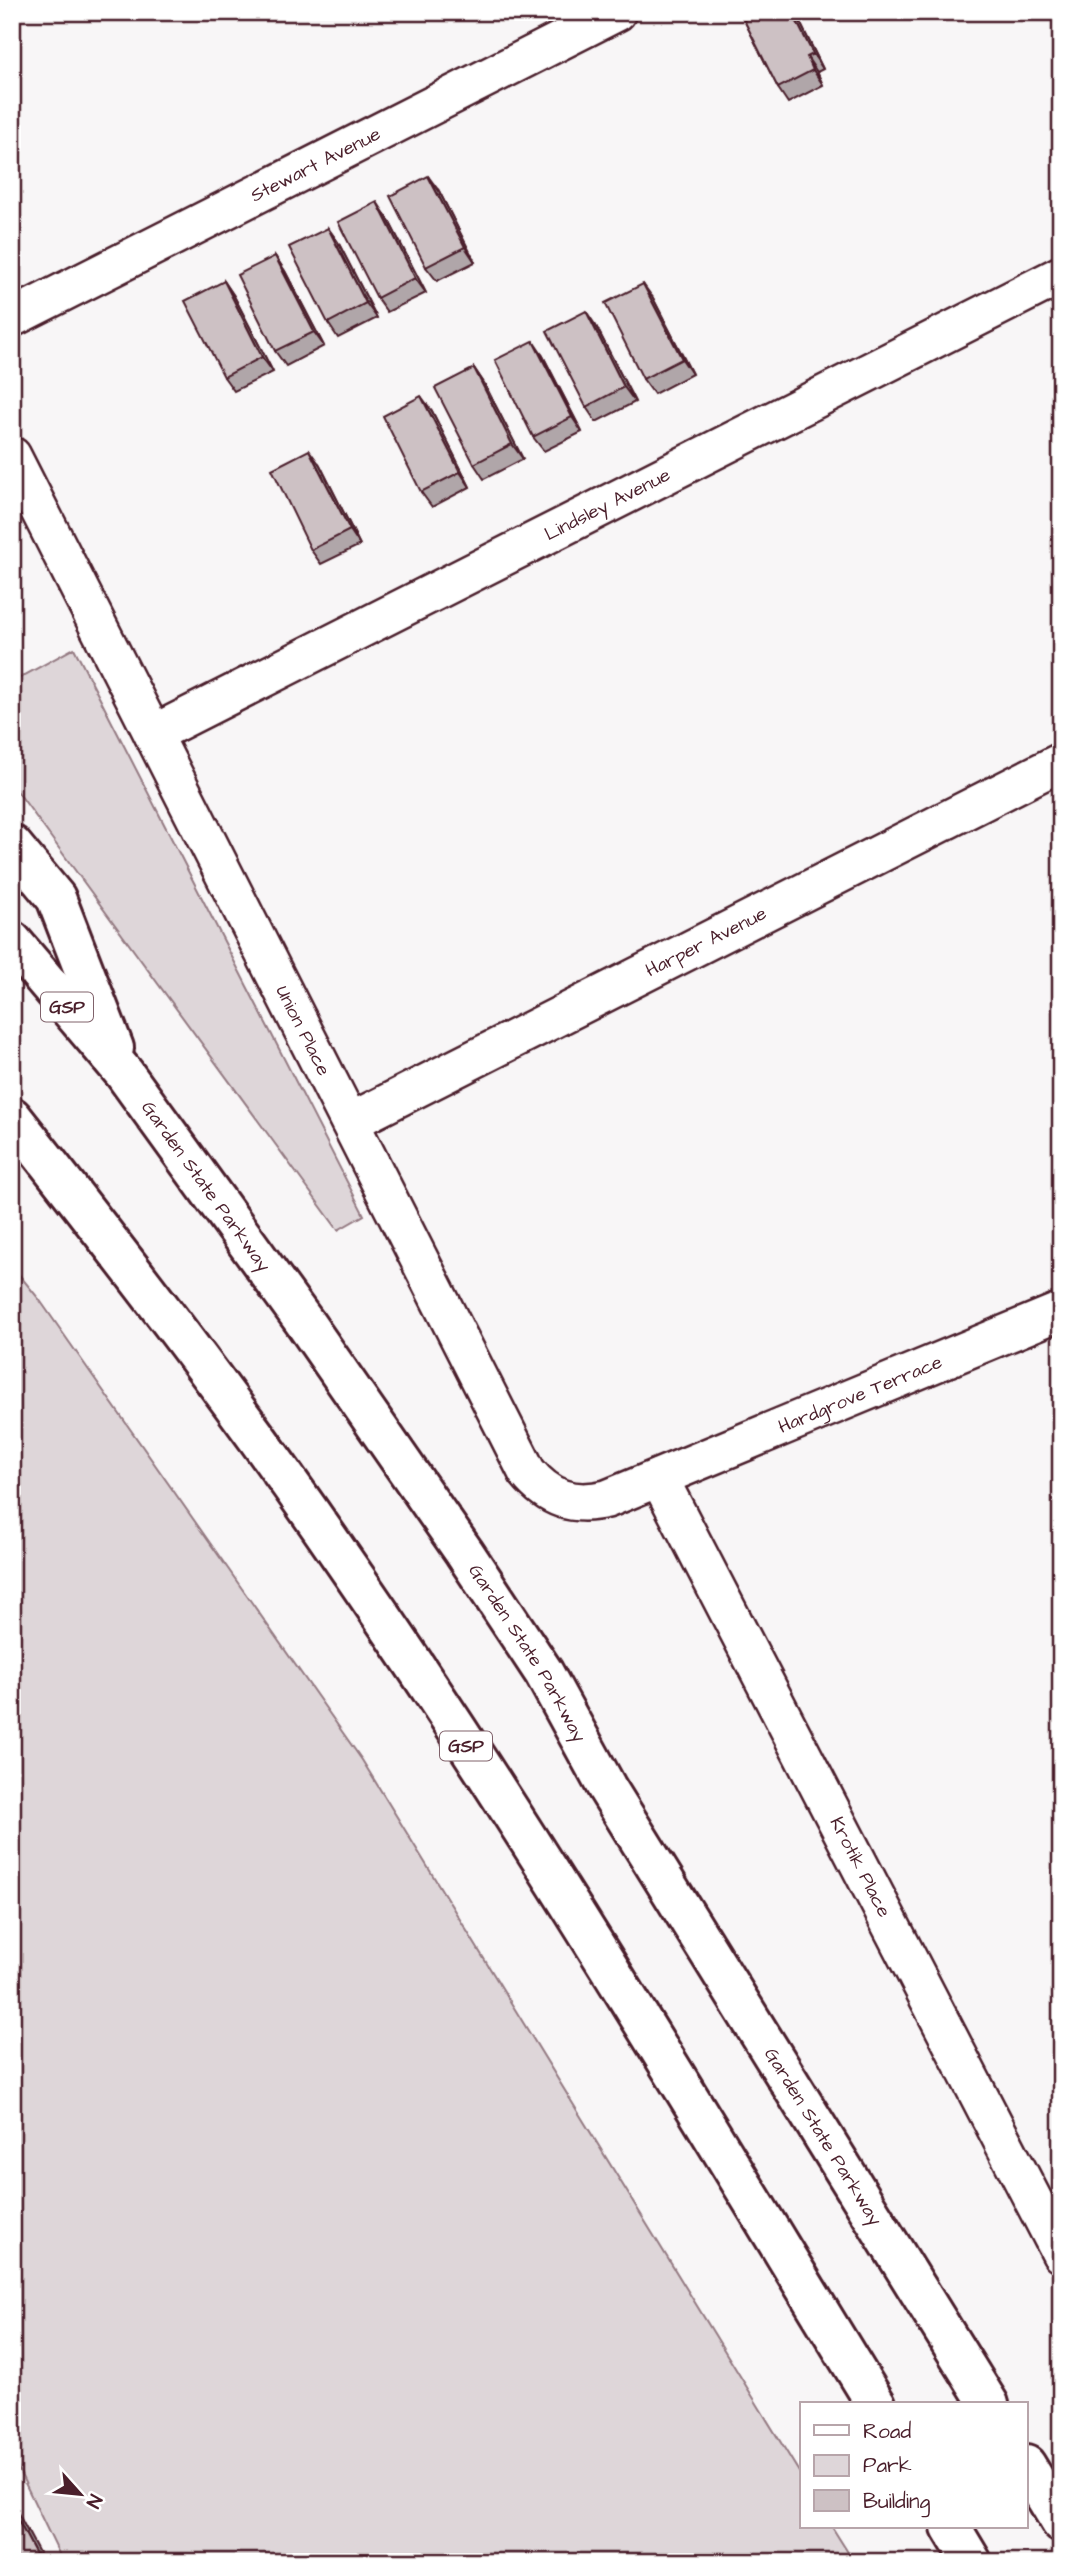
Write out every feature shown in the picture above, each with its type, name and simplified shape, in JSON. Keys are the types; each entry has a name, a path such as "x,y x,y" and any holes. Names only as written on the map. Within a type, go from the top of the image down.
{"highway":[{"path":"12,845 56,898 124,1073"},
{"name":"Garden State Parkway","path":"12,941 124,1073 383,1434 544,1673 607,1788 988,2402"},
{"name":"GSP","path":"12,1117 181,1334 341,1557 646,2027 875,2402"},
{"path":"1028,2468 1061,2523"},
{"path":"952,2528 972,2562"}],"street":[{"name":"Stewart Avenue","path":"12,318 617,12"},
{"name":"Lindsley Avenue","path":"153,734 1061,275"},
{"name":"Union Place","path":"12,456 527,1472 538,1486 553,1497 589,1503 659,1478"},
{"name":"Harper Avenue","path":"350,1122 1061,762"},
{"name":"Hardgrove Terrace","path":"659,1478 1061,1311"},
{"name":"Krotik Place","path":"659,1478 1061,2254"}],"green space":[{"path":"74,648 364,1215 338,1230 12,784 12,682"},
{"path":"12,1266 39,1299 362,1760 800,2474 800,2528 833,2528 854,2562 63,2562 12,2456"}],"building":[{"path":"740,12 792,12 813,54 807,57 813,70 778,88"},
{"path":"428,176 465,247 426,267 390,196"},
{"path":"377,202 415,278 377,298 338,222"},
{"path":"328,228 366,303 328,323 289,247"},
{"path":"275,256 314,332 275,351 237,275"},
{"path":"224,281 262,357 224,377 185,301"},
{"path":"643,284 682,359 643,379 605,303"},
{"path":"586,311 624,387 586,407 547,331"},
{"path":"533,341 572,417 533,437 495,360"},
{"path":"474,368 512,444 474,464 435,388"},
{"path":"421,396 460,472 421,492 383,416"},
{"path":"309,450 350,530 311,550 272,469"},
{"path":"12,2509 40,2562 12,2562"}]}
